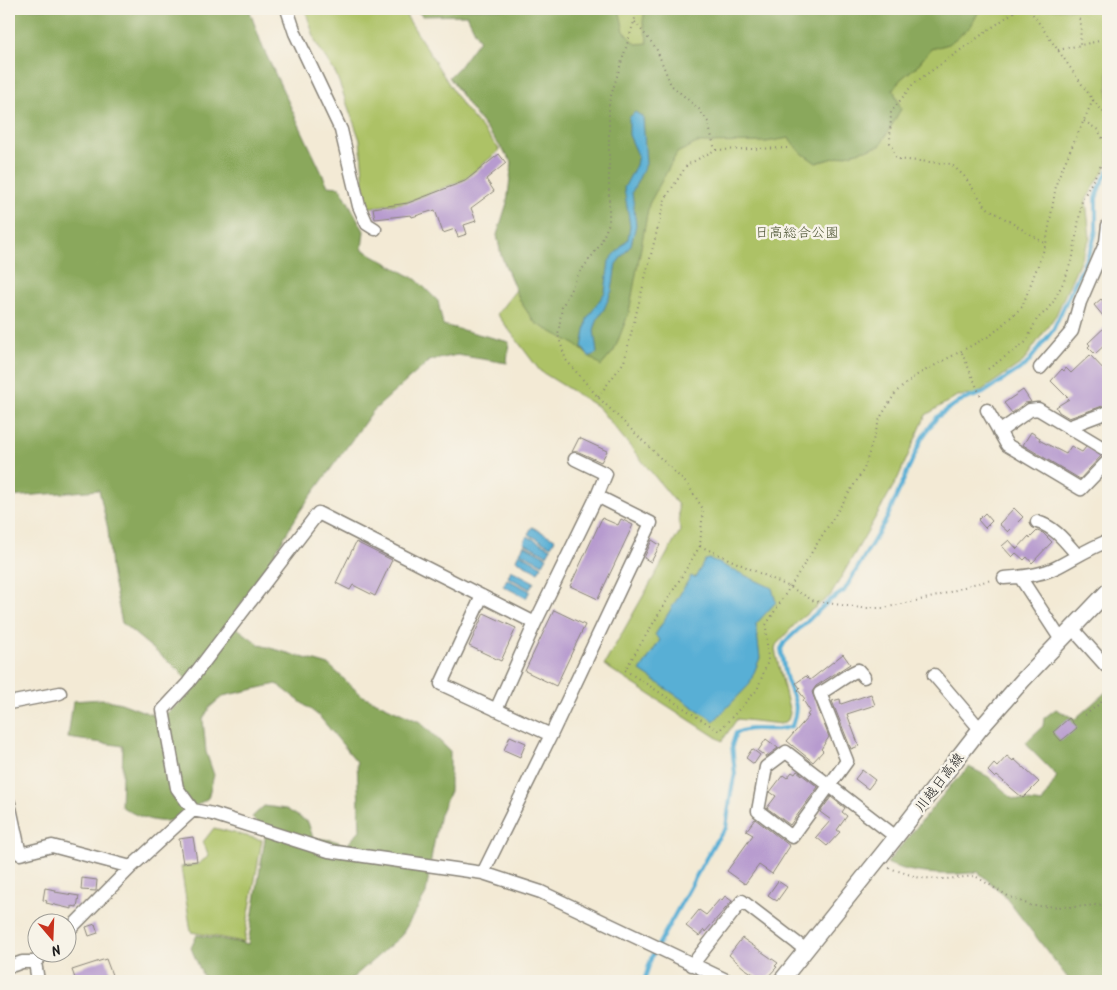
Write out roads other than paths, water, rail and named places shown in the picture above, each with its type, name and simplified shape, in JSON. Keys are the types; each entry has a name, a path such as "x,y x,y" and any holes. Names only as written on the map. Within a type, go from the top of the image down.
{"main road":[{"name":"川越日高線","path":"781,981 896,838 980,729 1108,591"}],"street":[{"path":"287,9 295,33 340,130 359,206 368,224 375,229"},
{"path":"1040,368 1072,331 1080,302 1106,242 1108,225"},
{"path":"999,432 1030,410 1038,409 1108,452"},
{"path":"987,410 1007,445 1081,488 1108,461"},
{"path":"1068,427 1108,412"},
{"path":"496,710 606,474 575,460"},
{"path":"483,873 551,735 651,523 597,496"},
{"path":"535,623 318,513 188,683 163,710 177,788 193,810 213,814 329,851 483,873 541,892 728,981"},
{"path":"1037,522 1047,525 1059,534 1077,555"},
{"path":"1004,578 1020,577 1054,569 1077,555 1108,541"},
{"path":"1020,577 1061,640"},
{"path":"482,596 440,684 551,735"},
{"path":"1072,628 1106,666"},
{"path":"864,677 858,670 845,676 820,693 847,761 830,786 792,837 758,811 766,767 786,752 830,786 896,838"},
{"path":"934,675 980,729"},
{"path":"9,703 60,693"},
{"path":"9,803 20,854 52,846 131,867"},
{"path":"78,921 131,867 193,810"},
{"path":"692,965 742,901 806,950"},
{"path":"14,965 28,962"},
{"path":"35,962 38,981"}],"water":[{"path":"635,112 643,117 646,164 632,192 636,225 631,245 616,264 612,291 594,330 597,353 589,357 582,347 587,319 605,292 609,261 628,239 630,226 624,188 636,165 638,155 629,135 629,118"},
{"path":"532,527 555,539 551,546 528,534"},
{"path":"527,536 551,548 547,555 524,543"},
{"path":"524,545 547,557 543,564 520,552"},
{"path":"519,553 542,566 538,572 516,560"},
{"path":"710,559 772,588 776,602 756,624 760,658 749,685 714,721 640,671 660,640 655,635 691,576 695,578 705,560"},
{"path":"511,570 534,582 530,589 508,577"},
{"path":"507,579 530,591 526,598 503,586"}],"waterway":[{"path":"644,981 652,956 715,842 726,828 735,774 732,745 736,733 749,729 778,729 792,726 796,707 786,676 781,649 785,642 829,601 844,591 887,518 922,438 937,417 960,401 983,393 1026,365 1053,330 1092,246 1096,230 1096,198 1108,171"}],"park label":[{"name":"日高総合公園","path":"797,232"}]}
